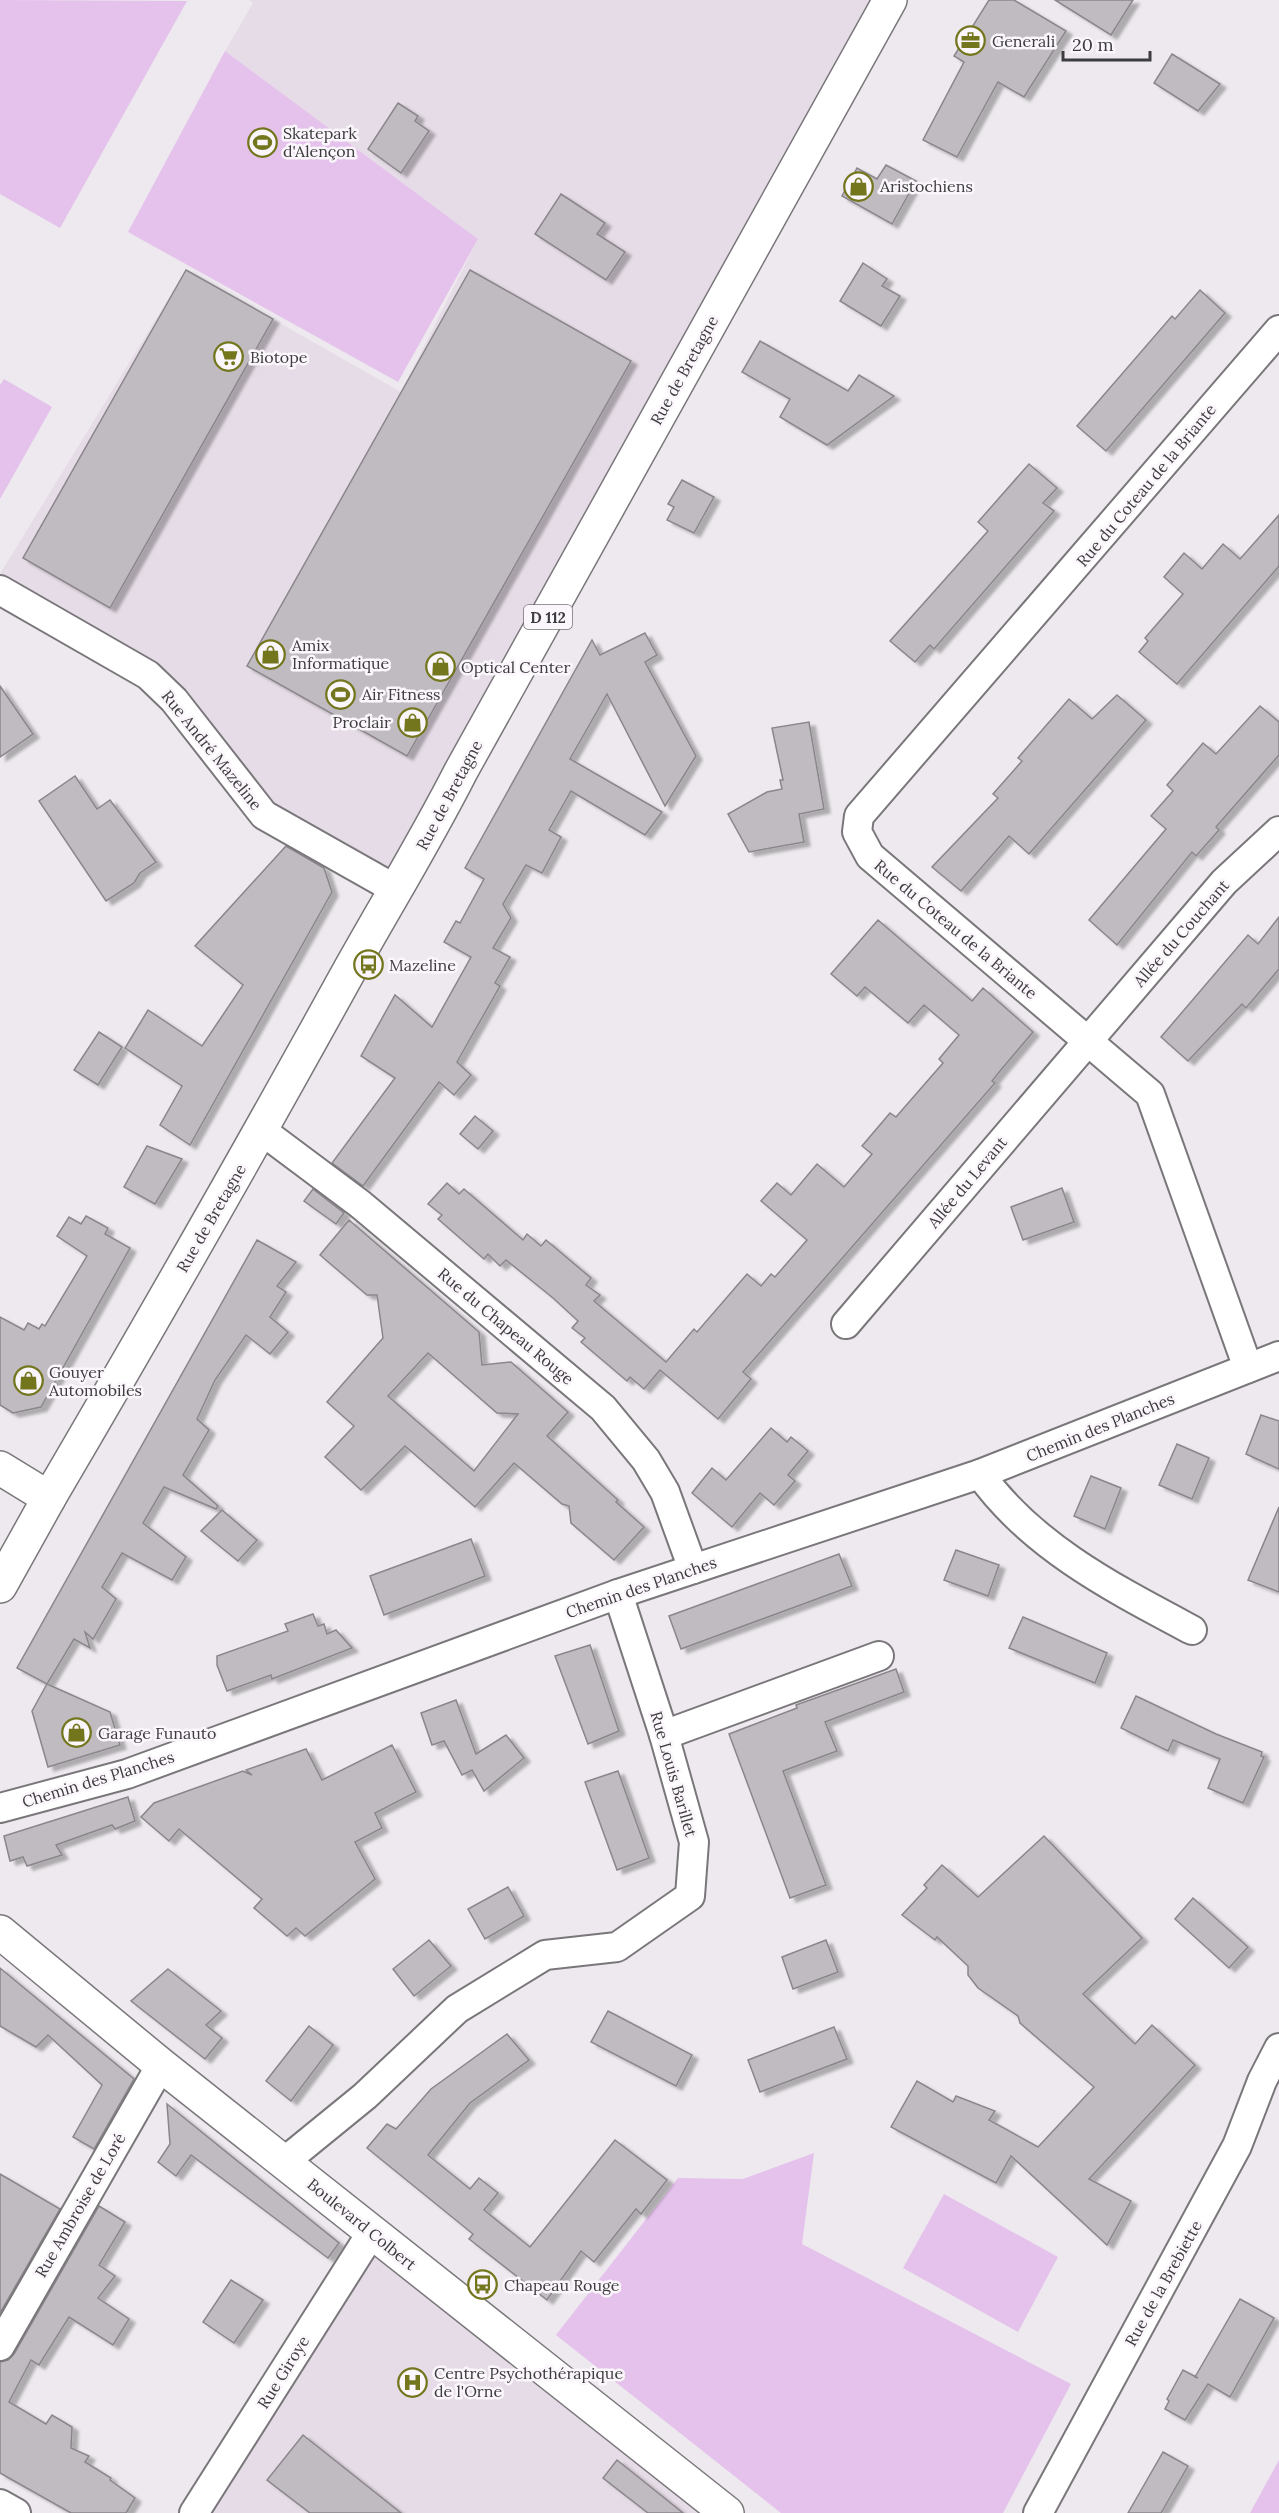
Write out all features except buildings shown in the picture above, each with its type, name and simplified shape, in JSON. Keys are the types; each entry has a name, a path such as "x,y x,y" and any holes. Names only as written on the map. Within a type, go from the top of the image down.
{"main road":[{"name":"Rue de Bretagne","path":"0,1586 261,1130 395,889 427,839 461,771 890,0"},
{"path":"0,1468 49,1498"},
{"name":"Boulevard Colbert","path":"0,1932 161,2065 727,2513"}],"street":[{"name":"Rue du Coteau de la Briante","path":"1248,1368 1150,1094 870,856 857,832 860,816 1279,330"},
{"name":"Rue André Mazeline","path":"0,590 148,675 174,700 264,815 395,889"},
{"name":"Allée du Couchant","path":"1088,1040 1224,882 1279,831"},
{"name":"Allée du Levant","path":"846,1324 1088,1040"},
{"name":"Rue du Chapeau Rouge","path":"261,1130 360,1204 603,1408 646,1461 665,1492 693,1569"},
{"name":"Chemin des Planches","path":"0,1808 127,1774 618,1594 980,1474 1279,1356"},
{"path":"980,1474 999,1500 1076,1565 1192,1630"},
{"name":"Rue Louis Barillet","path":"284,2162 365,2096 457,2009 545,1955 617,1947 690,1896 694,1842 664,1735 618,1594"},
{"path":"664,1735 879,1656"},
{"name":"Rue de la Brebiette","path":"1038,2513 1238,2146 1263,2081 1279,2048"},
{"name":"Rue Ambroise de Loré","path":"0,2346 161,2065"},
{"name":"Rue Giroye","path":"194,2513 372,2232"},
{"path":"0,2504 16,2513"}],"shaded area":[{"path":"0,0 187,1 60,228 0,194"},
{"path":"249,0 889,0 395,889 264,815 148,675 0,590 0,574 186,270 401,392 478,239 225,51 253,3"},
{"name":"Skatepark d'Alençon","path":"225,51 478,239 398,382 128,232"},
{"path":"4,379 52,407 0,499 0,385"},
{"path":"814,2153 802,2244 1071,2384 1003,2513 781,2513 556,2335 678,2178 743,2179"},
{"path":"944,2194 1058,2257 1018,2332 903,2268"},
{"name":"Centre Psychothérapique de l'Orne","path":"371,2251 697,2513 212,2513"},
{"path":"1279,2460 1279,2513 1250,2513"}],"place":[{"name":"Generali","path":"971,41"},
{"name":"Skatepark d'Alençon","path":"262,142"},
{"name":"Aristochiens","path":"859,186"},
{"name":"Biotope","path":"229,357"},
{"name":"Amix Informatique","path":"271,654"},
{"name":"Optical Center","path":"440,667"},
{"name":"Air Fitness","path":"341,694"},
{"name":"Proclair","path":"412,722"},
{"name":"Mazeline","path":"368,965"},
{"name":"Gouyer Automobiles","path":"28,1381"},
{"name":"Garage Funauto","path":"77,1733"},
{"name":"Chapeau Rouge","path":"483,2285"},
{"name":"Centre Psychothérapique de l'Orne","path":"413,2382"}]}
